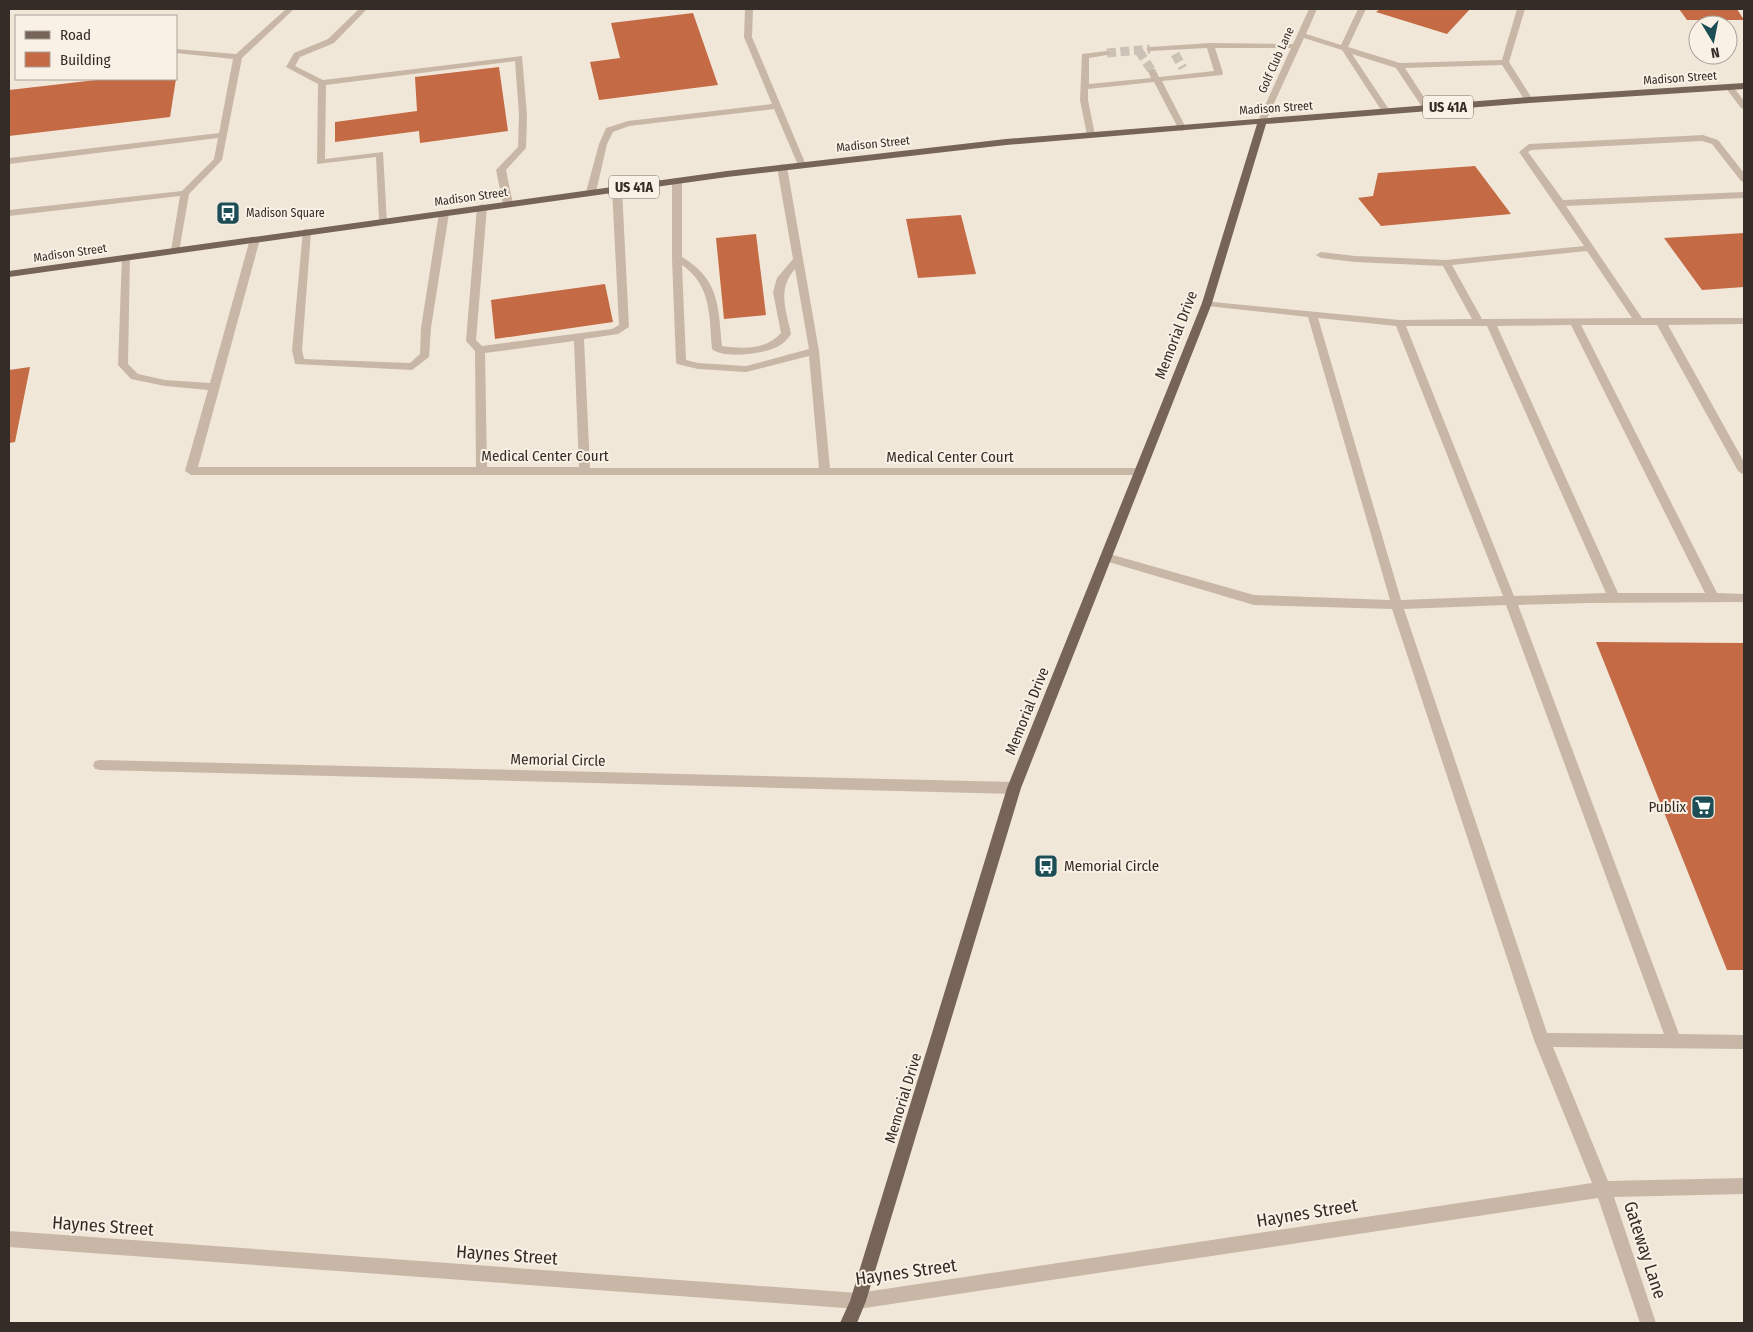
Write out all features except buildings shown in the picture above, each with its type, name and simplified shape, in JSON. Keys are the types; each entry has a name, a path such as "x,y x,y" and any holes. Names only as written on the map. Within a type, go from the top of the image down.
{"main road":[{"name":"Madison Street","path":"9,274 591,192 782,167 1006,142 1529,100 1744,86"},
{"name":"Memorial Drive","path":"849,1323 858,1301 1014,788 1207,303 1262,121"}],"street":[{"path":"176,250 186,193 218,160 238,57 290,9"},
{"path":"363,9 331,41 297,55 290,67 322,83 519,58 523,115 522,148 501,170 508,204"},
{"path":"749,9 748,37 802,165"},
{"name":"Golf Club Lane","path":"1262,121 1313,9"},
{"path":"1344,48 1362,9"},
{"path":"1521,9 1505,62 1529,100"},
{"path":"1301,36 1399,66 1505,62"},
{"path":"1150,49 1174,51 1210,45 1296,46"},
{"path":"1084,88 1154,76 1188,76 1219,73 1210,45"},
{"path":"1344,48 1386,112"},
{"path":"178,51 238,57"},
{"path":"1091,135 1084,100 1085,56 1107,53"},
{"path":"1399,66 1427,108"},
{"path":"1183,68 1188,76"},
{"path":"1154,76 1182,128"},
{"path":"322,83 320,162 380,154 384,221"},
{"path":"1729,87 1744,106"},
{"path":"591,192 603,144 609,130 628,124 777,106"},
{"path":"9,161 222,135"},
{"path":"1640,322 1523,152 1529,147 1703,138 1715,142 1744,179"},
{"path":"782,167 814,351 825,472"},
{"path":"677,181 677,258 681,362 698,366 746,369 814,351"},
{"path":"480,350 614,332 624,327 617,189"},
{"path":"9,213 186,193"},
{"path":"1560,204 1744,195"},
{"path":"482,208 471,341 480,350 482,471"},
{"path":"306,232 298,350 299,362 412,367 425,355 426,328 444,213"},
{"name":"Medical Center Court","path":"255,239 191,471 1140,472"},
{"path":"1321,255 1355,259 1446,263 1590,248"},
{"path":"126,258 123,366 135,377 165,383 214,387"},
{"path":"677,258 691,267 705,281 713,305 717,348 739,352 766,348 780,343 786,334 778,292 782,278 799,258"},
{"path":"1446,263 1479,323"},
{"path":"1207,303 1400,323 1744,321"},
{"name":"Gateway Lane","path":"1312,314 1397,604 1542,1040 1603,1189 1648,1323"},
{"path":"1574,322 1713,598"},
{"path":"1661,322 1744,471"},
{"path":"1400,323 1510,600 1674,1041"},
{"path":"1491,323 1614,598"},
{"path":"579,337 585,472"},
{"path":"1106,557 1254,600 1397,604 1614,598 1744,598"},
{"name":"Memorial Circle","path":"100,765 1014,788"},
{"path":"1542,1040 1744,1042"},
{"name":"Haynes Street","path":"9,1239 858,1301 1603,1189 1744,1186"}],"tunnel":[{"path":"1107,53 1150,49"},
{"path":"1139,51 1152,71"},
{"path":"1175,54 1183,68"}],"place":[{"name":"Madison Square","path":"228,213"},
{"name":"Publix","path":"1703,807"},
{"name":"Memorial Circle","path":"1046,866"}]}
